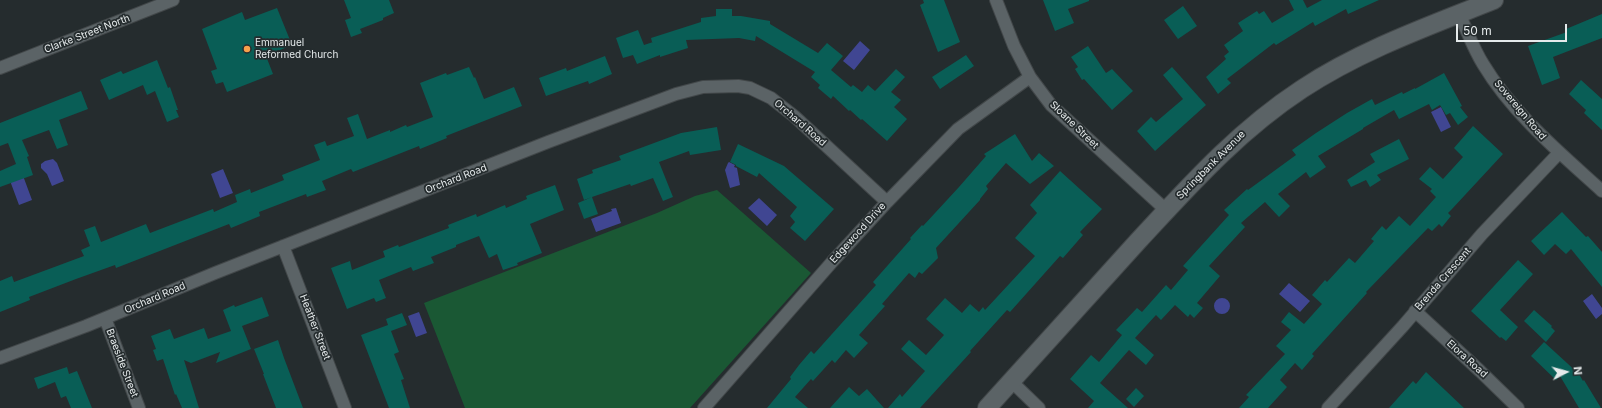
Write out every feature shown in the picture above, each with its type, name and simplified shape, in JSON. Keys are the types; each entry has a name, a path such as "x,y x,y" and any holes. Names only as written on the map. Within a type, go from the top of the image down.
{"main road":[{"name":"Springbank Avenue","path":"987,408 1206,167 1245,132 1302,89 1371,50 1494,0"}],"street":[{"name":"Clarke Street North","path":"0,68 173,0"},
{"name":"Sloane Street","path":"996,0 1014,46 1030,77 1060,114 1166,210"},
{"name":"Sovereign Road","path":"1459,14 1482,64 1512,104 1544,139 1602,191"},
{"name":"Edgewood Drive","path":"704,408 832,262 887,202 958,129 1030,77"},
{"name":"Orchard Road","path":"0,358 105,318 283,246 673,95 707,87 738,86 750,88 771,98 794,116 887,202"},
{"name":"Brenda Crescent","path":"1328,408 1482,234 1559,153"},
{"name":"Heather Street","path":"283,246 345,408"},
{"name":"Elora Road","path":"1415,311 1518,408"},
{"name":"Braeside Street","path":"105,318 139,408"},
{"path":"1011,381 1039,408"}],"green space":[{"path":"717,190 811,273 690,408 465,408 424,303 657,213 695,196"}],"shaded area":[{"path":"860,41 870,50 854,70 843,61"},
{"path":"1441,107 1451,127 1441,132 1431,112"},
{"path":"53,159 57,163 64,181 52,186 47,174 41,168 41,164 45,161"},
{"path":"729,162 737,168 740,185 730,188 725,170"},
{"path":"223,169 233,193 220,198 211,174"},
{"path":"22,173 32,200 19,205 9,178"},
{"path":"759,198 777,215 767,226 748,208"},
{"path":"616,208 621,223 596,232 591,219"},
{"path":"1289,283 1310,301 1300,312 1279,294"},
{"path":"1592,294 1602,308 1602,314 1596,319 1583,301"},
{"path":"1222,298 1228,300 1230,306 1228,312 1222,314 1216,312 1214,306 1216,300"},
{"path":"419,312 427,333 416,337 408,316"}],"building":[{"path":"344,0 389,0 394,13 383,18 383,20 360,29 362,33 351,37 345,20 351,18"},
{"path":"923,0 944,0 960,42 938,52 920,5 924,3"},
{"path":"1043,0 1089,1 1068,9 1074,23 1055,31"},
{"path":"1289,0 1303,0 1307,8 1322,0 1379,0 1348,14 1346,9 1315,26 1313,22 1276,45 1274,43 1227,79 1231,83 1218,94 1206,77 1226,59 1224,56 1229,52 1224,45 1243,31 1238,23 1257,11 1259,14 1264,11 1272,23 1294,10"},
{"path":"1183,6 1197,26 1178,39 1164,20"},
{"name":"Emmanuel Reformed Church","path":"277,8 292,45 266,56 273,74 227,92 223,82 216,84 211,71 217,69 202,29 242,12 245,20"},
{"path":"716,9 732,9 732,16 770,21 770,24 818,53 827,43 843,56 831,70 851,87 853,85 862,92 868,85 875,91 896,69 905,77 891,92 901,100 894,107 907,119 887,141 862,119 861,120 850,110 849,111 833,96 831,99 818,88 820,85 811,77 815,72 756,36 755,41 739,38 686,40 688,48 660,57 660,55 637,64 633,55 623,58 616,38 638,30 644,45 653,42 651,38 701,22 701,18 716,16"},
{"path":"1602,14 1602,38 1553,57 1560,78 1542,85 1528,46 1567,32 1566,29"},
{"path":"1088,46 1106,73 1112,69 1133,91 1112,110 1084,79 1082,80 1075,69 1078,67 1071,57"},
{"path":"966,55 974,66 940,89 932,77"},
{"path":"605,56 612,74 589,84 588,81 546,96 539,78 566,68 567,71"},
{"path":"157,60 168,88 170,87 178,110 176,110 179,117 167,122 155,91 147,95 143,85 109,100 100,80 121,71 123,74"},
{"path":"469,67 484,99 514,87 522,106 446,136 447,138 420,149 419,146 353,172 351,169 322,181 326,190 307,197 306,194 259,212 260,216 231,228 229,224 116,268 115,265 76,279 29,297 30,300 0,312 0,281 12,276 14,282 84,256 81,250 90,246 84,230 95,226 101,242 146,224 150,233 213,209 214,212 237,202 235,195 250,189 251,193 284,180 282,175 320,160 314,145 325,141 327,146 354,136 347,118 358,114 367,139 406,125 407,127 433,117 420,83 446,73 447,75"},
{"path":"1172,67 1206,105 1155,151 1137,131 1151,117 1156,122 1183,99 1163,75"},
{"path":"1444,73 1462,106 1460,107 1468,117 1458,125 1450,113 1446,115 1440,105 1432,110 1429,104 1399,119 1394,110 1318,156 1326,167 1310,178 1306,172 1278,194 1290,206 1279,217 1265,202 1241,223 1245,227 1209,266 1220,276 1197,303 1203,308 1194,318 1190,314 1188,317 1175,305 1161,320 1156,315 1135,338 1154,355 1146,365 1129,350 1100,383 1128,408 1088,408 1094,401 1070,379 1091,355 1099,362 1122,335 1116,330 1137,308 1142,312 1166,285 1171,290 1188,270 1183,266 1229,215 1224,210 1247,189 1248,190 1296,155 1292,150 1347,113 1372,99 1375,105 1402,92 1403,94"},
{"path":"1581,80 1602,99 1602,130 1584,113 1586,110 1569,94"},
{"path":"81,91 88,109 59,120 68,145 57,149 49,130 22,140 29,156 27,157 33,175 0,187 0,171 16,164 8,143 0,146 0,123"},
{"path":"1473,126 1503,154 1448,213 1451,216 1442,227 1439,224 1432,231 1428,228 1366,292 1367,293 1312,354 1314,356 1302,370 1295,363 1280,380 1287,387 1268,408 1239,408 1249,397 1246,395 1285,354 1276,346 1291,330 1281,322 1289,312 1304,324 1322,304 1312,295 1325,280 1327,282 1349,258 1355,263 1374,241 1371,239 1382,226 1386,230 1399,216 1410,226 1436,197 1430,191 1432,189 1419,179 1430,167 1443,179 1463,157 1454,148"},
{"path":"717,127 721,150 690,155 689,151 659,162 673,197 663,201 653,178 631,186 630,184 584,200 577,179 593,173 592,170 621,160 619,156 681,133"},
{"path":"1015,134 1032,161 1039,153 1054,166 1030,184 1006,163 986,186 988,189 980,200 936,248 938,258 922,274 919,272 915,278 909,273 882,304 885,306 859,335 868,343 854,358 846,350 835,363 832,360 813,381 811,379 795,397 808,408 767,408 791,379 790,377 799,365 811,351 814,354 876,285 873,282 911,239 910,238 922,225 923,226 986,156 984,154"},
{"path":"1399,139 1409,159 1377,175 1381,180 1370,187 1366,180 1351,187 1347,180 1375,162 1370,154"},
{"path":"738,144 784,166 834,209 805,241 790,228 795,222 790,216 797,207 759,173 757,177 730,162"},
{"path":"1060,171 1102,209 1080,232 1083,235 1063,258 1060,256 1010,312 1007,310 920,408 888,408 900,394 902,397 925,371 901,349 909,340 926,355 944,335 926,319 945,298 962,313 970,304 979,312 983,307 985,310 1035,256 1015,238 1037,213 1030,205"},
{"path":"555,185 564,210 530,224 542,253 517,263 518,265 503,270 497,254 489,258 479,236 431,257 434,263 413,271 411,267 379,280 386,298 376,302 374,298 347,309 331,268 350,261 352,270 385,257 383,251 398,245 399,247 449,228 448,225 476,214 477,217 505,205 506,208 527,199 526,196"},
{"path":"592,197 598,214 584,219 578,203"},
{"path":"1562,212 1586,237 1588,236 1602,252 1602,287 1571,249 1566,254 1555,244 1544,255 1531,241"},
{"path":"1518,260 1533,274 1500,310 1518,327 1506,341 1501,337 1500,338 1471,311"},
{"path":"262,297 269,316 242,326 251,349 216,363 220,352 191,363 184,360 199,408 182,408 176,394 175,395 163,359 157,361 153,350 156,349 151,336 170,329 174,339 204,328 208,339 231,331 223,310 234,305 235,307"},
{"path":"1534,310 1552,326 1551,327 1555,331 1546,342 1524,321"},
{"path":"402,313 407,325 391,331 399,352 394,354 404,379 401,380 410,408 389,408 361,335 388,325 386,319"},
{"path":"278,340 303,408 276,408 263,374 254,349"},
{"path":"1544,342 1579,374 1601,408 1579,408 1560,376 1556,380 1531,356"},
{"path":"67,367 69,374 77,371 92,408 71,408 66,396 61,398 55,382 38,389 34,378"},
{"path":"1426,372 1464,408 1389,408 1413,381 1416,384"},
{"path":"849,387 859,396 867,389 884,408 830,408"},
{"path":"1136,388 1144,396 1134,407 1126,399"}],"place":[{"name":"Emmanuel Reformed Church","path":"247,49"}]}
